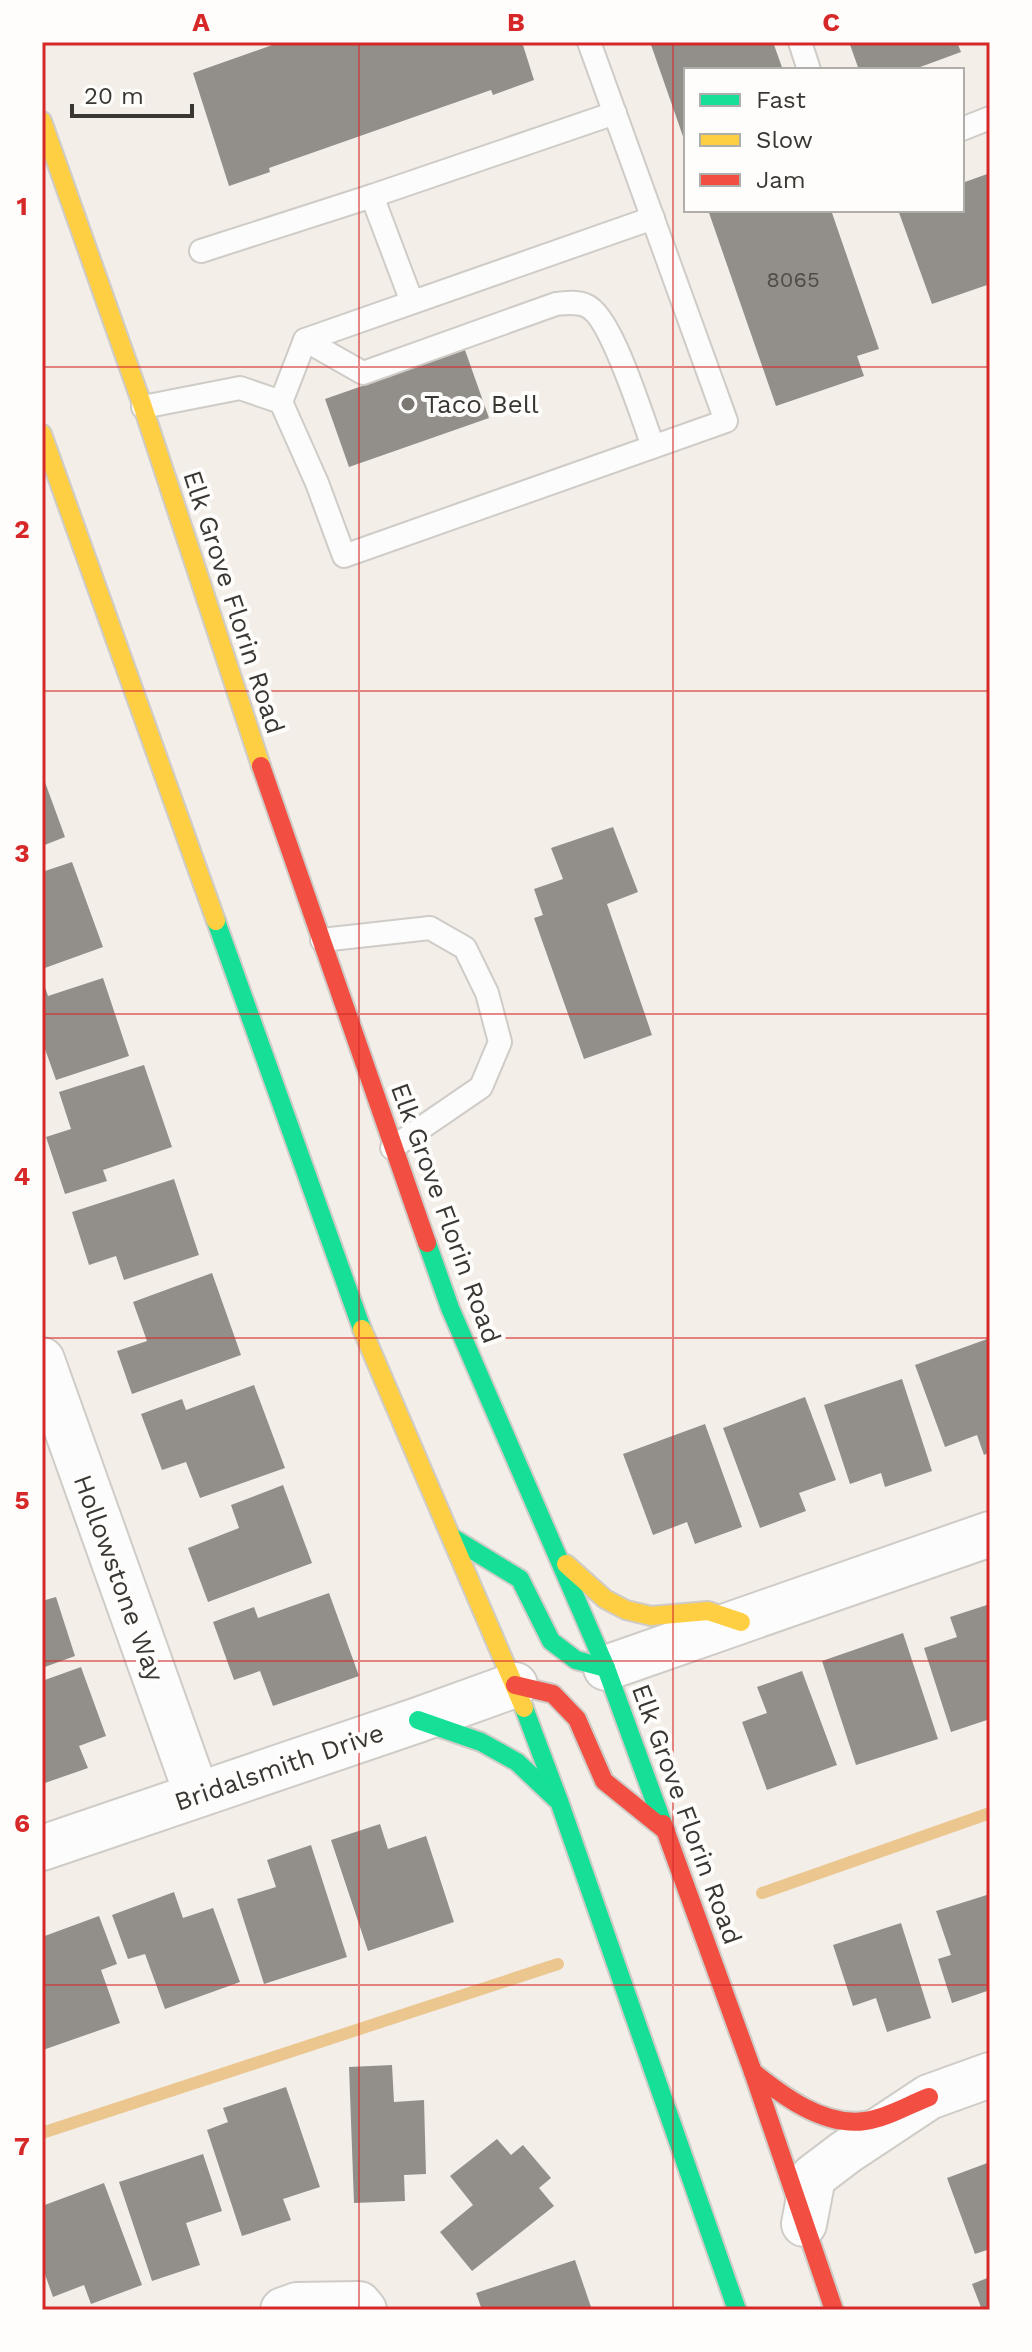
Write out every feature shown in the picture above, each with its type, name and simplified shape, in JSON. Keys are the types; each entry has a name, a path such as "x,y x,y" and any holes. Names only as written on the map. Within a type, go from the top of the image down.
{"main road":[{"name":"Elk Grove Florin Road","path":"42,121 143,407 259,762 392,1148 450,1308 606,1668 753,2072 834,2310"},
{"path":"42,434 365,1336 515,1685 559,1801 737,2310"},
{"path":"453,1538 520,1579 551,1641 576,1660 606,1668"},
{"path":"557,1557 605,1599 626,1610 651,1616 708,1611 741,1622"},
{"path":"515,1685 553,1694 577,1719 604,1781 666,1831"},
{"path":"418,1720 481,1742 517,1762 559,1801"},
{"path":"753,2072 792,2101 832,2117 863,2121 929,2097"}],"street":[{"name":"Hollowstone Way","path":"42,1360 197,1795"},
{"path":"606,1668 990,1534"},
{"name":"Bridalsmith Drive","path":"42,1848 515,1685"},
{"path":"804,2224 813,2177 929,2097 990,2075"},
{"path":"283,2310 297,2305 359,2304 364,2310"}],"lane":[{"path":"589,42 653,218 726,421 344,556 317,483 281,402 305,340 653,218"},
{"path":"800,42 808,68"},
{"path":"201,251 615,113"},
{"path":"964,128 990,118"},
{"path":"372,196 412,302"},
{"path":"305,340 363,373 556,304 572,302 587,306 607,326 653,446"},
{"path":"143,407 240,388 281,402"},
{"path":"322,940 430,928 465,948 487,993 500,1042 481,1087 392,1148"}],"building":[{"path":"281,42 522,42 534,80 493,95 491,90 269,168 270,172 229,186 193,73"},
{"path":"650,42 773,42 782,68 684,68 684,139"},
{"path":"849,42 957,42 961,52 917,68 858,68"},
{"path":"990,173 990,284 932,304 899,212 964,212 964,182"},
{"path":"709,212 832,212 879,349 857,356 864,376 776,406"},
{"path":"465,350 489,418 349,467 325,399"},
{"path":"42,774 65,837 42,846"},
{"path":"613,827 638,892 607,904 652,1035 584,1059 534,918 543,915 534,889 563,879 551,848"},
{"path":"72,862 103,947 42,969 42,872"},
{"path":"42,978 48,996 103,978 129,1056 56,1080 45,1049 42,1050"},
{"path":"144,1065 172,1147 103,1170 107,1181 65,1194 46,1137 71,1129 59,1092"},
{"path":"174,1179 199,1255 124,1280 116,1256 89,1265 72,1212"},
{"path":"212,1273 241,1355 132,1394 117,1351 147,1341 133,1302"},
{"path":"990,1338 990,1452 984,1455 977,1435 945,1447 915,1365"},
{"path":"902,1379 932,1471 885,1487 881,1473 850,1484 824,1405"},
{"path":"254,1385 285,1468 200,1498 186,1462 162,1470 141,1414 182,1399 186,1410"},
{"path":"805,1397 836,1480 799,1493 806,1511 760,1528 723,1428"},
{"path":"705,1424 742,1527 695,1544 687,1522 653,1535 623,1454"},
{"path":"283,1485 312,1563 208,1602 188,1548 239,1528 231,1505"},
{"path":"329,1593 359,1676 273,1706 260,1671 234,1680 213,1622 254,1607 258,1618"},
{"path":"56,1597 75,1656 42,1668 42,1601"},
{"path":"990,1604 990,1719 951,1732 924,1648 957,1637 950,1617"},
{"path":"903,1633 938,1739 856,1765 822,1661"},
{"path":"81,1667 106,1736 79,1746 88,1768 42,1784 42,1681"},
{"path":"802,1671 837,1765 767,1790 742,1722 767,1713 757,1687"},
{"path":"380,1824 388,1849 426,1836 454,1922 368,1951 331,1840"},
{"path":"311,1845 347,1957 264,1984 237,1899 276,1887 267,1860"},
{"path":"174,1892 183,1918 213,1908 240,1982 165,2009 145,1954 128,1959 112,1915"},
{"path":"990,1894 990,1951 987,1952 990,1990 952,2003 938,1959 951,1955 936,1911"},
{"path":"99,1916 117,1964 101,1970 120,2023 43,2050 42,1937"},
{"path":"901,1923 931,2018 887,2032 876,1998 853,2006 833,1945"},
{"path":"392,2065 394,2102 424,2100 426,2174 404,2175 405,2201 354,2203 349,2067"},
{"path":"286,2087 320,2187 283,2199 291,2220 242,2236 207,2130 228,2122 223,2108"},
{"path":"497,2139 511,2155 523,2145 551,2178 539,2188 554,2206 472,2271 440,2232 473,2205 450,2176"},
{"path":"203,2154 222,2211 186,2223 200,2265 152,2281 119,2182"},
{"path":"990,2162 990,2249 975,2254 947,2178"},
{"path":"104,2183 142,2285 91,2304 84,2285 53,2297 42,2266 42,2206"},
{"path":"575,2260 592,2310 482,2310 476,2293"},
{"path":"990,2277 990,2310 982,2310 972,2284"}],"waterway":[{"path":"762,1893 990,1813"},
{"path":"42,2133 558,1964"}],"traffic: fast":[{"path":"216,921 362,1329"},
{"path":"427,1243 450,1308 606,1668 663,1824"},
{"path":"453,1538 520,1579 551,1641 576,1660 606,1668"},
{"path":"524,1708 737,2310"},
{"path":"418,1720 481,1742 517,1762 556,1799"}],"traffic: slow":[{"path":"42,121 143,407 261,766"},
{"path":"42,434 216,921"},
{"path":"362,1329 524,1708"},
{"path":"566,1564 605,1599 626,1610 651,1616 708,1611 741,1622"}],"traffic: jam":[{"path":"261,766 427,1243"},
{"path":"515,1685 553,1694 577,1719 604,1781 666,1831"},
{"path":"663,1824 753,2072 834,2310"},
{"path":"753,2072 805,2108 850,2122 881,2117 929,2097"}],"place":[{"name":"Taco Bell","path":"408,404"}]}
